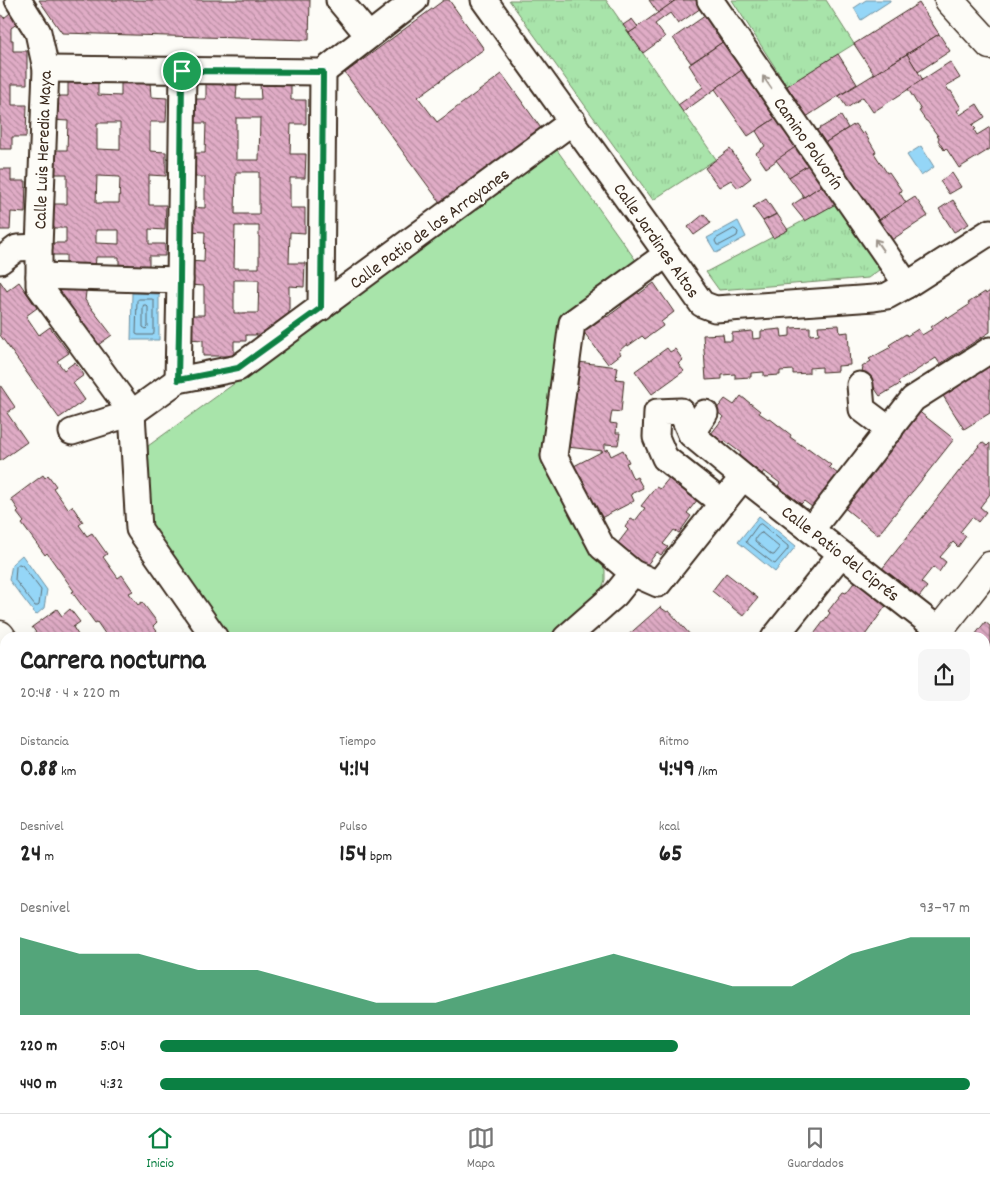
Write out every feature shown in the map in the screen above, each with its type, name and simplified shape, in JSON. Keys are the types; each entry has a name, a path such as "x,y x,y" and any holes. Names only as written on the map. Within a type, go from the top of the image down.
{"street":[{"name":"Calle Luis Heredia Maya","path":"19,0 38,32 46,69 39,286 132,413"},
{"path":"340,0 368,35"},
{"path":"46,69 323,72 415,0"},
{"name":"Calle Jardines Altos","path":"484,0 702,304 714,309 887,296 987,240"},
{"name":"Camino Polvorín","path":"710,0 907,285"},
{"path":"957,3 990,45"},
{"path":"178,380 182,71"},
{"path":"321,308 323,72"},
{"name":"Calle Patio de los Arrayanes","path":"72,432 132,413 178,380 238,368 572,122"},
{"name":"Calle Luis Heredia Maya","path":"0,261 17,248 39,247"},
{"path":"667,254 572,322 554,456 602,547 633,573 658,584 743,477"},
{"path":"39,276 180,280"},
{"path":"811,530 913,399 990,350"},
{"path":"860,385 862,410 890,430"},
{"name":"Calle Patio del Ciprés","path":"722,502 665,458 656,437 657,412 681,411 691,434 841,554 934,632"},
{"path":"132,413 139,529 211,632"},
{"path":"691,434 705,413"},
{"path":"779,632 841,554"},
{"path":"938,632 990,566"},
{"path":"573,632 616,594 633,573"}],"green space":[{"path":"509,0 606,0 716,159 653,200"},
{"path":"732,0 826,0 854,44 787,86"},
{"path":"557,150 637,262 561,316 540,457 605,570 605,580 601,591 554,632 224,632 148,524 148,446"},
{"path":"841,201 878,260 879,270 868,278 719,290 706,272"}],"water":[{"path":"866,0 890,1 861,20 854,8"},
{"path":"921,146 934,167 921,176 907,155"},
{"path":"738,221 746,237 716,253 707,238"},
{"path":"132,293 159,294 159,340 131,340"},
{"path":"759,516 796,546 775,572 738,542"},
{"path":"22,555 47,590 44,608 36,615 9,580 12,564"}],"building":[{"path":"39,0 310,0 309,40 62,33"},
{"path":"444,0 449,0 484,49 418,97 437,122 502,74 543,131 442,205 345,73"},
{"path":"649,0 676,0 658,13"},
{"path":"676,0 700,0 704,6 678,24 670,13 655,24 665,37 643,53 629,33"},
{"path":"919,3 939,34 874,74 854,44"},
{"path":"0,13 4,18 10,13 18,23 11,28 13,51 27,51 27,84 12,84 12,105 27,105 26,137 12,137 12,149 0,149"},
{"path":"709,13 727,39 691,63 673,38"},
{"path":"632,19 638,27 629,33 623,25"},
{"path":"939,34 950,51 918,72 907,54"},
{"path":"727,39 746,67 683,112 678,105 703,87 689,65"},
{"path":"838,54 857,84 806,117 787,86"},
{"path":"907,54 923,80 873,112 863,97 847,108 839,96"},
{"path":"950,62 960,78 946,86 961,108 957,111 960,115 977,104 985,117 972,125 976,129 974,130 977,135 990,127 990,149 959,168 946,148 944,150 938,140 938,136 919,111 921,110 908,89"},
{"path":"746,67 780,115 748,136 715,89"},
{"path":"68,81 98,82 98,95 121,96 121,82 150,82 151,97 167,98 166,122 150,122 150,151 166,152 166,176 149,175 149,205 166,205 165,230 149,229 149,244 165,244 165,256 149,256 149,271 119,271 119,257 96,257 95,270 66,270 66,255 50,255 50,243 66,243 66,228 50,228 50,204 67,204 67,174 51,174 51,150 67,150 68,121 51,120 52,96 68,96","holes":["97,123 120,123 120,150 97,149","97,176 120,177 119,203 96,203","96,230 119,230 119,244 96,243"]},
{"path":"206,84 237,85 236,99 261,99 260,85 291,85 291,100 306,100 306,124 291,124 290,154 306,154 305,178 290,178 290,208 305,208 305,233 290,232 289,263 305,263 304,287 289,286 289,315 257,337 257,334 246,335 246,341 234,341 234,354 231,356 203,356 203,340 188,339 188,315 204,315 204,286 188,285 189,261 204,262 205,232 189,231 189,207 205,208 205,177 189,177 190,153 205,153 206,123 190,123 190,99 206,99","holes":["236,118 260,118 259,160 236,160","236,172 259,172 259,214 235,214","235,226 259,226 259,268 234,268","234,280 259,280 258,313 234,313"]},
{"path":"780,115 800,144 766,168 756,153 765,146 756,131"},
{"path":"841,116 848,128 823,144 815,131"},
{"path":"855,124 862,134 864,132 876,152 874,153 902,191 899,192 906,203 874,223 823,144"},
{"path":"800,144 813,162 789,177 776,160"},
{"path":"730,149 751,178 738,188 731,180 719,187 705,168"},
{"path":"813,162 827,182 804,197 789,177"},
{"path":"0,169 11,169 11,181 26,181 25,213 11,212 10,230 0,230"},
{"path":"952,173 961,187 949,194 940,181"},
{"path":"827,182 841,201 805,221 792,205"},
{"path":"915,197 928,216 887,243 874,223"},
{"path":"766,199 776,214 763,221 753,207"},
{"path":"953,200 969,224 954,232 939,209"},
{"path":"704,214 711,223 694,235 688,227"},
{"path":"777,214 788,230 773,238 763,221"},
{"path":"0,281 7,291 19,282 37,308 26,316 39,335 50,327 69,353 57,361 64,370 75,362 84,375 73,383 85,400 59,418 0,335"},
{"path":"48,283 87,284 85,300 112,335 94,348"},
{"path":"654,283 674,312 661,322 663,326 645,339 642,336 628,346 627,344 619,351 621,354 608,364 583,331 584,326 598,316 601,320 607,317 622,306 619,301 635,289 639,294"},
{"path":"990,291 990,332 940,364 936,358 880,396 862,370 862,367 871,361 869,359 891,347 889,345 906,334 907,336 918,329 922,335 947,316 949,318 969,305 968,303 985,292 986,294"},
{"path":"839,325 840,333 848,332 850,365 838,366 838,371 822,372 822,367 809,368 809,373 793,374 793,370 780,371 780,375 764,376 764,372 751,373 751,377 735,378 735,374 722,375 722,379 706,380 703,335 723,334 724,341 732,341 732,333 752,331 753,339 761,338 761,331 781,329 782,337 790,336 790,328 810,327 810,335 819,334 818,326"},
{"path":"667,348 670,352 675,349 683,360 678,364 684,371 652,394 635,371"},
{"path":"990,359 990,413 964,429 940,391"},
{"path":"578,362 618,367 616,379 624,380 621,412 612,411 610,423 617,424 616,433 620,433 618,445 605,444 605,451 608,449 611,456 623,450 629,462 626,463 633,479 637,477 643,488 631,494 634,501 601,518 574,466 603,451 567,447"},
{"path":"0,385 15,407 7,413 27,442 0,461"},
{"path":"741,396 760,411 759,413 769,418 791,435 790,437 831,465 829,467 838,474 812,507 804,501 801,504 778,486 780,483 764,471 762,474 739,456 741,453 725,441 723,443 711,434 724,417 715,411 725,399 734,405"},
{"path":"917,410 954,439 878,535 842,506"},
{"path":"982,442 987,446 990,443 990,494 980,507 986,512 978,522 972,517 960,532 966,536 958,547 953,542 940,557 946,562 939,572 933,567 921,582 927,587 919,597 882,569"},
{"path":"43,475 45,478 48,475 56,486 53,488 68,509 72,506 83,522 79,525 87,536 92,533 107,554 103,557 118,578 122,575 133,591 129,593 138,605 142,602 157,622 153,626 158,632 104,632 72,592 74,591 47,553 45,555 22,524 24,522 17,513 19,511 11,499"},
{"path":"670,477 698,499 687,513 691,516 679,533 674,530 663,544 668,547 661,555 657,552 646,566 618,543 628,530 625,527 631,519 635,521 645,508 641,506 656,487 660,489"},
{"path":"726,573 758,598 743,616 712,591"},
{"path":"857,579 888,603 867,632 816,632 830,613 828,611 843,592 846,593"},
{"path":"660,607 667,612 669,611 688,632 632,632"},
{"path":"57,609 62,616 70,609 80,622 73,627 76,632 36,632 32,627"},
{"path":"985,622 990,626 990,632 977,632"}],"route":[{"path":"182,71 323,72 321,308 238,368 178,380 182,71"}]}
